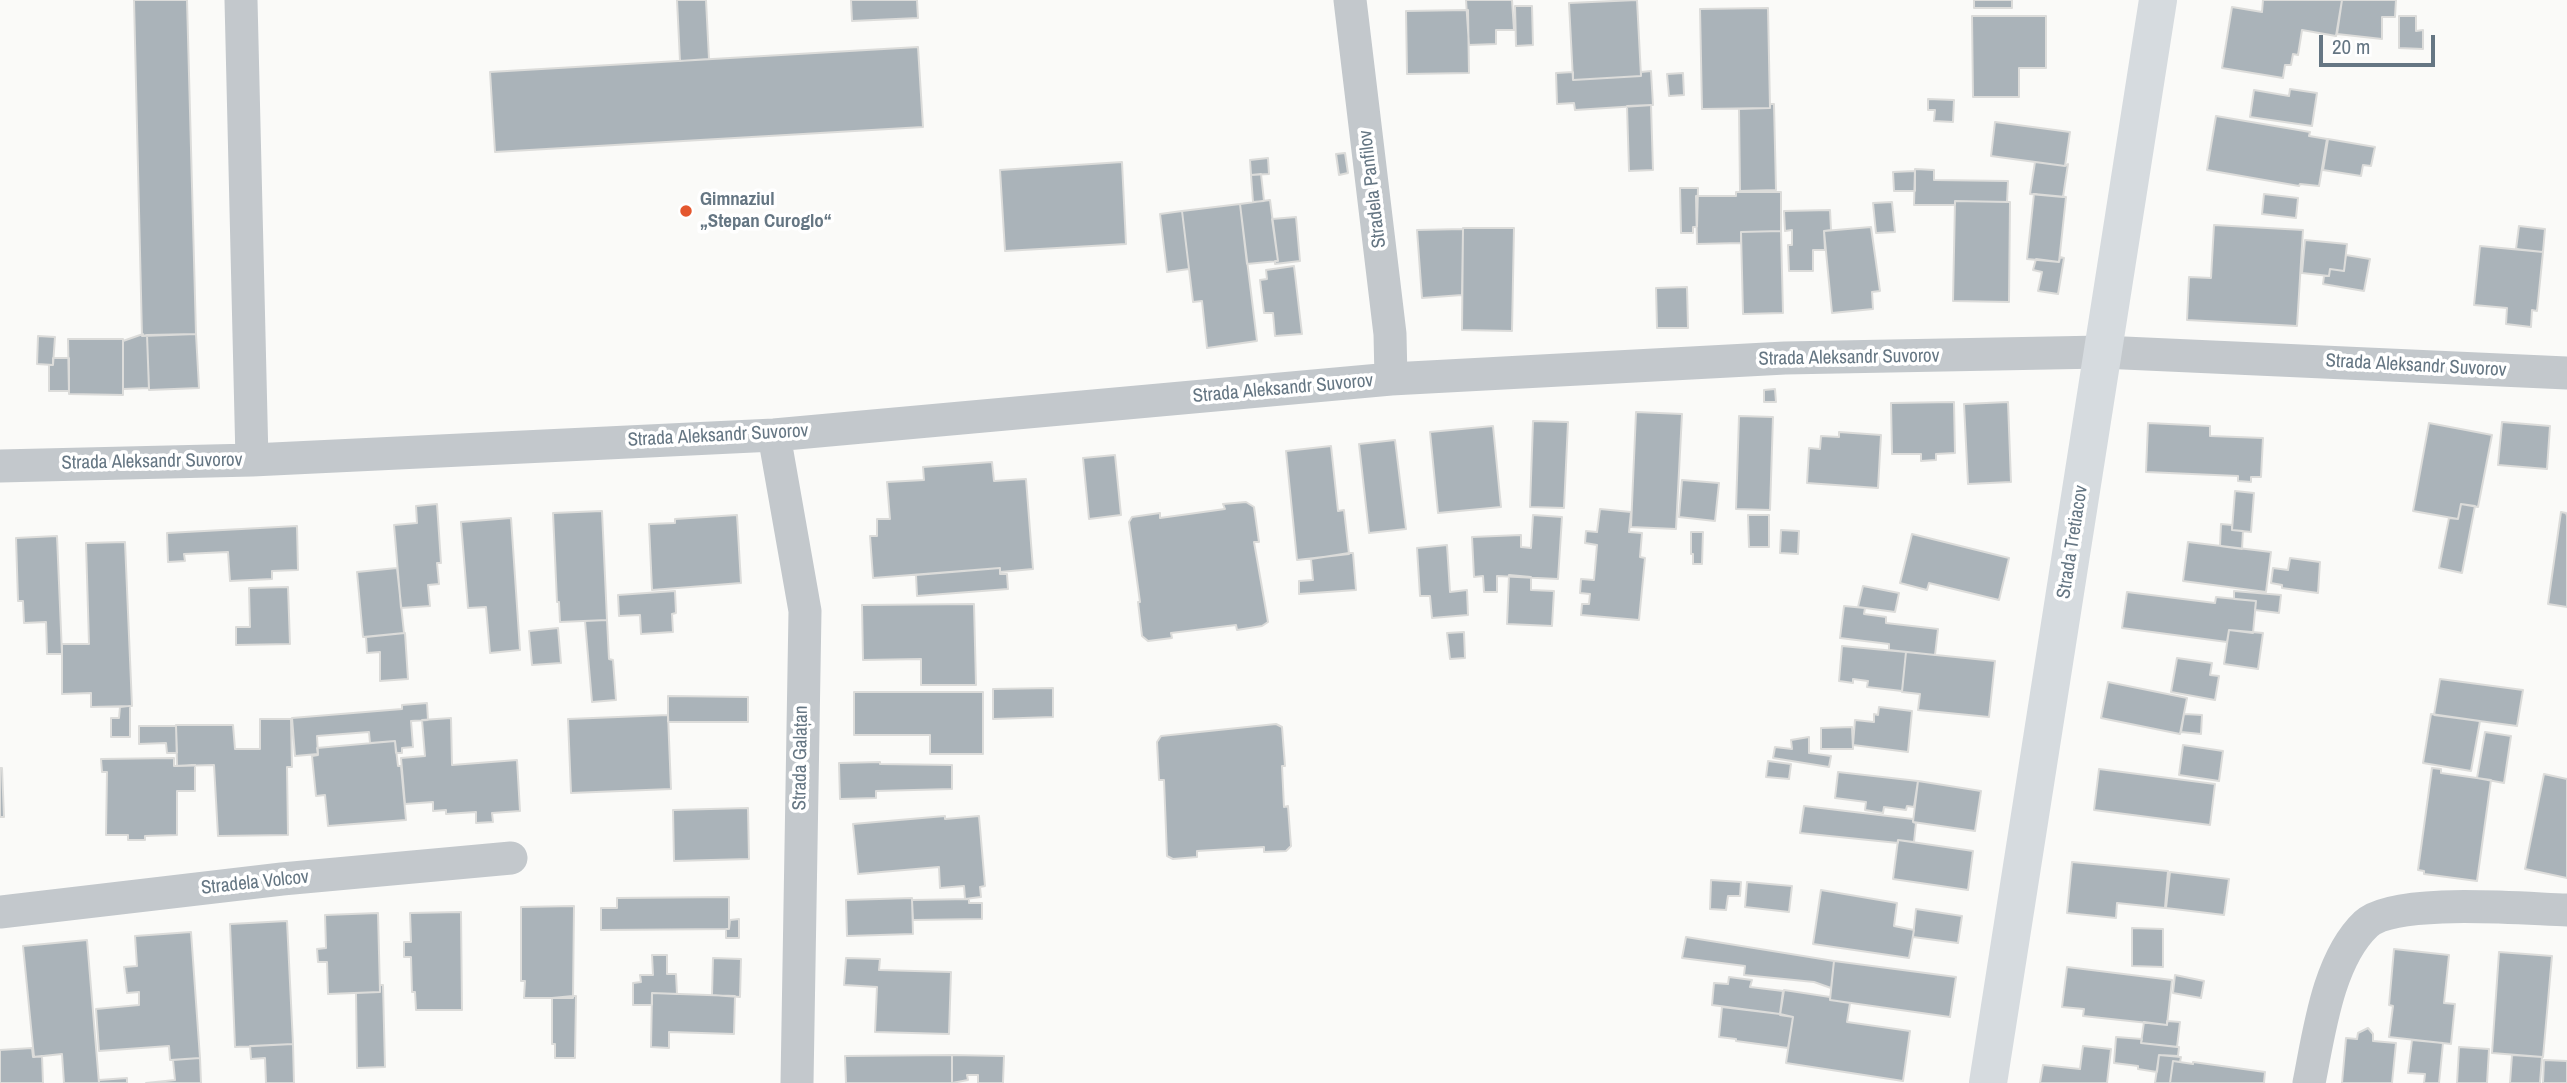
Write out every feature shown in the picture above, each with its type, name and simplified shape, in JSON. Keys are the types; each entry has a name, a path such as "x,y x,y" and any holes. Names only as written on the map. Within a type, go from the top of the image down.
{"street":[{"path":"241,0 252,460"},
{"name":"Stradela Panfilov","path":"1350,0 1390,334 1391,379"},
{"name":"Strada Tretiacov","path":"1988,1083 2158,0"},
{"name":"Strada Aleksandr Suvorov","path":"0,466 252,460 774,435 1391,379 1785,358 2102,352 2567,373"},
{"name":"Strada Galațan","path":"774,435 805,611 797,1083"},
{"name":"Stradela Volcov","path":"0,912 282,879 511,858"},
{"path":"2309,1083 2327,998 2347,948 2368,922 2398,912 2447,905 2567,910"}],"building":[{"path":"134,0 187,0 196,334 142,336"},
{"path":"677,0 706,0 709,59 680,61"},
{"path":"851,0 917,0 918,18 852,21"},
{"path":"1466,0 1512,0 1514,30 1496,30 1496,44 1469,45"},
{"path":"1637,0 1641,76 1573,80 1569,3"},
{"path":"1974,0 2012,0 2012,8 1974,8"},
{"path":"2263,0 2342,0 2336,36 2302,30 2298,55 2293,54 2291,65 2285,65 2283,78 2222,68 2232,7 2262,12"},
{"path":"2342,0 2396,0 2395,17 2382,17 2382,39 2337,34"},
{"path":"1515,6 1532,6 1533,45 1516,46"},
{"path":"1768,8 1770,108 1702,109 1700,9"},
{"path":"1468,10 1469,73 1407,74 1406,11"},
{"path":"1972,16 2046,16 2046,68 2019,68 2019,97 1973,97"},
{"path":"2399,16 2416,16 2416,31 2423,30 2423,49 2399,48"},
{"path":"918,47 923,127 495,152 490,72"},
{"path":"1651,71 1653,105 1575,110 1574,103 1557,104 1556,73 1573,72 1573,80 1641,76 1641,72"},
{"path":"1683,73 1684,95 1669,96 1667,74"},
{"path":"2290,89 2317,93 2312,126 2250,117 2254,90 2289,96"},
{"path":"1928,99 1954,100 1953,122 1934,121 1935,110 1928,110"},
{"path":"1770,104 1774,104 1776,190 1740,191 1739,109 1770,108"},
{"path":"1651,105 1653,170 1629,171 1627,106"},
{"path":"2216,116 2310,132 2309,136 2327,139 2319,186 2299,186 2207,170"},
{"path":"1995,122 2070,132 2065,166 1991,156"},
{"path":"2328,139 2375,147 2371,166 2363,165 2361,176 2323,170"},
{"path":"1345,153 1348,173 1339,175 1336,154"},
{"path":"1268,158 1269,174 1251,175 1250,160"},
{"path":"1122,162 1126,244 1005,251 1000,170"},
{"path":"2035,162 2065,166 2068,164 2063,197 2030,194"},
{"path":"1915,169 1934,170 1934,180 2008,181 2007,202 1955,201 1955,205 1914,205"},
{"path":"1915,171 1915,191 1894,191 1893,172"},
{"path":"1261,174 1264,201 1253,202 1251,175"},
{"path":"1680,188 1698,188 1697,227 1693,227 1693,233 1681,233"},
{"path":"1736,192 1781,192 1781,231 1741,232 1741,243 1697,244 1696,196 1736,196"},
{"path":"2034,194 2066,197 2059,262 2027,259"},
{"path":"2264,194 2298,198 2296,218 2262,214"},
{"path":"1270,200 1278,261 1247,264 1240,204"},
{"path":"1955,201 2010,202 2009,302 1953,301"},
{"path":"1892,202 1895,232 1876,233 1873,203"},
{"path":"1240,204 1257,341 1207,348 1202,301 1193,302 1182,211"},
{"path":"1830,210 1831,230 1824,231 1825,250 1813,250 1813,271 1789,271 1788,245 1792,245 1792,230 1785,231 1784,211"},
{"path":"1182,211 1189,269 1167,272 1160,214"},
{"path":"1296,217 1300,261 1275,264 1275,261 1278,261 1272,219"},
{"path":"2214,225 2303,230 2297,326 2187,320 2189,277 2211,278"},
{"path":"2519,226 2545,229 2543,252 2516,249"},
{"path":"1871,227 1880,291 1872,292 1873,309 1832,313 1824,231"},
{"path":"1463,228 1514,228 1512,331 1462,330"},
{"path":"1463,229 1462,295 1422,298 1417,230"},
{"path":"1781,231 1783,313 1743,314 1741,232"},
{"path":"2305,240 2347,244 2344,271 2330,269 2329,276 2302,273"},
{"path":"2480,246 2543,252 2537,311 2532,310 2531,327 2506,324 2507,308 2474,305"},
{"path":"2346,255 2370,259 2364,291 2323,284 2324,276 2329,276 2330,269 2344,271"},
{"path":"2060,257 2064,258 2058,294 2038,291 2042,272 2033,270 2036,259 2059,262"},
{"path":"1294,266 1302,334 1275,336 1273,313 1264,313 1260,280 1267,279 1266,270"},
{"path":"1687,287 1688,328 1657,328 1656,288"},
{"path":"143,334 142,336 147,335 149,388 123,389 123,341"},
{"path":"196,334 199,388 149,390 147,335"},
{"path":"38,336 55,337 53,365 37,364"},
{"path":"68,339 123,339 123,395 69,394"},
{"path":"53,358 69,358 69,391 49,391 49,365 53,365"},
{"path":"1775,389 1776,402 1764,402 1764,390"},
{"path":"1954,402 1955,453 1936,454 1936,460 1921,461 1921,454 1892,454 1891,403"},
{"path":"2008,402 2011,482 1968,484 1964,404"},
{"path":"1636,412 1682,414 1676,529 1631,527"},
{"path":"1739,416 1773,417 1770,510 1736,509"},
{"path":"1533,421 1568,422 1564,508 1530,507"},
{"path":"2502,422 2550,426 2547,469 2498,465"},
{"path":"2148,423 2210,426 2210,436 2263,438 2261,477 2251,477 2251,482 2238,481 2238,476 2146,472"},
{"path":"2429,423 2492,435 2478,507 2461,504 2458,519 2413,511"},
{"path":"1493,426 1501,507 1438,513 1430,432"},
{"path":"1839,432 1881,435 1878,488 1807,483 1809,448 1820,449 1821,436 1839,437"},
{"path":"1395,440 1406,529 1369,533 1359,444"},
{"path":"1331,446 1338,511 1344,510 1349,554 1297,560 1286,451"},
{"path":"1115,455 1121,515 1089,519 1083,458"},
{"path":"992,462 994,481 1026,479 1033,569 1000,572 1000,568 873,578 870,536 877,536 877,519 890,519 887,482 924,480 923,467"},
{"path":"1682,480 1719,483 1715,521 1679,517"},
{"path":"2235,491 2254,493 2251,532 2232,530"},
{"path":"1246,502 1254,507 1259,542 1254,542 1268,622 1262,626 1237,630 1236,625 1171,633 1172,638 1148,641 1142,636 1129,522 1132,517 1160,513 1160,518 1225,509 1223,504"},
{"path":"437,504 441,563 437,563 439,584 428,585 430,606 401,608 394,525 417,523 416,506"},
{"path":"2461,504 2475,506 2462,573 2439,568 2449,518 2458,519"},
{"path":"1600,509 1631,512 1629,532 1642,533 1640,557 1645,558 1639,620 1581,615 1582,604 1589,604 1590,594 1580,593 1581,579 1594,580 1597,545 1585,543 1586,531 1597,532"},
{"path":"602,511 607,620 560,622 553,513"},
{"path":"2561,512 2567,516 2567,607 2548,604"},
{"path":"737,515 741,583 652,590 649,524 675,523 675,519"},
{"path":"1533,515 1562,517 1558,579 1497,576 1497,592 1484,592 1483,576 1474,577 1472,537 1521,535 1521,547 1531,548"},
{"path":"1748,515 1769,515 1769,547 1749,547"},
{"path":"511,518 520,650 490,653 486,607 468,608 461,522"},
{"path":"2221,524 2232,525 2232,530 2243,531 2242,549 2220,546"},
{"path":"297,526 298,570 272,571 272,579 230,581 228,552 184,554 185,561 168,562 167,533"},
{"path":"1781,530 1799,531 1798,554 1780,553"},
{"path":"1691,532 1703,532 1702,564 1693,564"},
{"path":"1912,534 2009,558 1999,600 1929,583 1927,590 1900,583"},
{"path":"57,536 62,654 47,654 46,622 24,623 23,601 18,601 16,538"},
{"path":"125,542 132,706 91,707 91,693 62,694 62,644 89,644 86,543"},
{"path":"2188,542 2271,552 2266,592 2183,581"},
{"path":"1447,545 1450,592 1467,590 1468,615 1432,618 1430,596 1420,596 1417,548"},
{"path":"1353,553 1356,590 1299,594 1299,581 1313,580 1311,559"},
{"path":"2290,558 2320,562 2318,593 2282,588 2282,585 2271,583 2273,568 2288,570"},
{"path":"397,568 404,633 363,637 357,572"},
{"path":"1000,568 1000,574 1007,574 1008,589 917,596 916,575"},
{"path":"1509,575 1531,577 1531,590 1554,591 1552,626 1507,624"},
{"path":"1863,586 1899,593 1895,612 1858,607"},
{"path":"288,587 290,644 236,645 236,627 250,627 249,588"},
{"path":"675,591 673,632 641,634 640,615 619,616 618,595"},
{"path":"2234,591 2281,595 2279,613 2255,610 2256,601 2234,599"},
{"path":"2127,592 2215,603 2216,597 2256,601 2253,633 2229,630 2227,642 2122,628"},
{"path":"974,604 976,685 921,685 921,659 863,660 862,605"},
{"path":"1844,606 1865,608 1864,614 1886,617 1886,623 1938,629 1935,655 1889,650 1889,644 1840,638"},
{"path":"607,620 609,659 613,660 616,700 592,702 585,621"},
{"path":"558,628 561,663 532,665 529,631"},
{"path":"2229,630 2263,633 2258,669 2224,664"},
{"path":"1464,632 1465,658 1450,659 1447,633"},
{"path":"405,633 408,679 380,681 380,652 367,653 366,637"},
{"path":"1842,646 1906,652 1902,691 1867,687 1868,681 1839,681"},
{"path":"1906,652 1995,661 1989,717 1918,710 1920,694 1902,692"},
{"path":"2177,658 2212,663 2210,675 2219,676 2215,700 2171,692"},
{"path":"2440,679 2523,690 2517,726 2434,715"},
{"path":"2108,682 2187,698 2180,734 2101,718"},
{"path":"1053,688 1053,717 993,719 993,689"},
{"path":"854,692 983,692 983,754 930,754 930,735 854,735"},
{"path":"668,696 748,697 748,722 668,722"},
{"path":"427,703 428,720 411,721 413,747 402,748 402,753 396,753 395,741 370,743 369,732 317,736 318,754 295,756 292,718 402,709 402,705"},
{"path":"130,706 130,737 111,737 111,718 119,718 120,707"},
{"path":"1879,707 1912,711 1908,752 1853,745 1855,720 1874,722 1874,714 1878,715"},
{"path":"2184,714 2202,715 2201,734 2181,732"},
{"path":"2431,714 2480,721 2471,771 2423,763"},
{"path":"668,715 671,789 571,793 568,719"},
{"path":"451,718 452,765 517,760 520,811 492,813 493,822 476,823 476,812 446,814 446,810 433,811 433,802 405,804 401,758 425,756 422,720"},
{"path":"260,719 291,719 292,767 287,767 288,835 218,836 214,765 177,766 176,725 233,725 235,749 260,749"},
{"path":"1276,724 1282,727 1284,807 1288,806 1291,846 1286,851 1264,852 1264,847 1197,851 1197,857 1173,859 1167,856 1164,780 1159,780 1157,742 1161,736"},
{"path":"139,726 176,726 177,753 167,753 166,743 139,744"},
{"path":"1852,727 1853,749 1821,749 1821,728"},
{"path":"2485,732 2511,736 2504,783 2477,778"},
{"path":"1809,737 1809,753 1831,756 1829,767 1773,758 1775,747 1792,749 1791,740"},
{"path":"395,741 398,766 401,766 406,820 328,826 325,795 316,796 312,756 318,755 317,748"},
{"path":"2183,745 2223,751 2219,781 2179,775"},
{"path":"174,758 174,766 195,765 195,791 177,791 177,835 145,836 145,840 128,840 128,835 106,835 107,772 102,772 101,759"},
{"path":"1768,761 1791,764 1789,779 1766,777"},
{"path":"839,763 952,765 952,789 876,791 876,798 840,799"},
{"path":"2,768 4,817 0,817"},
{"path":"2432,768 2441,769 2441,773 2491,780 2477,881 2424,874 2424,871 2418,870"},
{"path":"2099,769 2215,784 2210,825 2094,810"},
{"path":"1838,772 1918,781 1914,807 1907,806 1906,810 1884,807 1883,813 1865,810 1866,802 1835,798"},
{"path":"2544,774 2567,779 2567,878 2525,869"},
{"path":"1918,781 1981,791 1975,831 1913,822"},
{"path":"1804,806 1913,819 1916,823 1914,842 1898,840 1898,843 1800,833"},
{"path":"748,808 749,859 674,861 673,810"},
{"path":"945,816 945,819 979,816 985,886 980,887 981,897 965,899 964,886 940,888 939,867 858,874 853,824"},
{"path":"1898,840 1973,851 1968,890 1893,879"},
{"path":"2072,862 2168,871 2165,908 2117,903 2116,918 2067,913"},
{"path":"2170,872 2229,879 2224,915 2166,908"},
{"path":"1711,880 1741,882 1740,896 1728,896 1726,910 1710,909"},
{"path":"1747,882 1792,886 1789,912 1745,907"},
{"path":"1821,890 1897,903 1894,926 1914,930 1909,958 1813,944"},
{"path":"729,897 729,929 601,930 601,908 617,908 617,898"},
{"path":"912,898 913,934 847,936 846,900"},
{"path":"969,899 969,903 982,903 982,919 913,920 912,900"},
{"path":"574,906 573,998 524,998 525,981 521,981 521,907"},
{"path":"1916,909 1962,916 1958,943 1913,937"},
{"path":"461,912 462,1010 416,1010 415,992 412,992 411,957 404,957 404,942 411,942 410,913"},
{"path":"378,913 380,992 328,994 327,962 318,962 317,949 326,948 325,915"},
{"path":"739,919 739,938 726,938 730,920"},
{"path":"287,921 293,1044 235,1047 230,924"},
{"path":"2132,928 2163,929 2163,967 2132,966"},
{"path":"191,932 200,1058 170,1060 169,1046 99,1051 96,1009 139,1005 139,992 127,993 124,967 137,966 135,936"},
{"path":"1686,937 1834,961 1831,988 1814,982 1744,975 1745,966 1682,958"},
{"path":"87,940 99,1083 64,1083 62,1054 34,1057 23,946"},
{"path":"2394,949 2449,955 2444,1003 2455,1004 2451,1044 2389,1037 2393,1006 2389,1005"},
{"path":"2499,952 2552,956 2543,1057 2492,1053"},
{"path":"652,955 667,955 667,974 676,974 677,994 652,993 652,1005 633,1005 633,983 641,982 640,975 653,975"},
{"path":"713,958 741,959 740,997 712,995"},
{"path":"846,958 880,959 879,970 951,972 949,1034 875,1032 877,987 844,985"},
{"path":"1834,961 1956,977 1950,1017 1830,1000"},
{"path":"2067,967 2172,980 2167,1025 2083,1016 2084,1009 2062,1007"},
{"path":"2175,975 2204,981 2201,998 2173,993"},
{"path":"1729,977 1752,980 1750,987 1783,991 1780,1014 1712,1005 1714,983 1728,984"},
{"path":"380,985 383,985 385,1067 357,1068 356,993 380,992"},
{"path":"1784,990 1850,1003 1847,1022 1910,1031 1903,1081 1786,1063 1793,1017 1780,1015"},
{"path":"652,993 735,996 734,1034 669,1032 669,1048 651,1047"},
{"path":"576,996 575,1058 555,1058 555,1044 552,1044 552,998"},
{"path":"1722,1007 1793,1017 1788,1048 1719,1037"},
{"path":"2167,1021 2180,1022 2177,1047 2141,1043 2144,1022 2167,1025"},
{"path":"2368,1028 2373,1034 2373,1041 2396,1043 2392,1083 2342,1083 2346,1038 2357,1039 2358,1033"},
{"path":"2116,1037 2142,1039 2141,1043 2179,1047 2178,1056 2159,1055 2157,1072 2114,1063"},
{"path":"2412,1040 2443,1043 2439,1083 2424,1083 2425,1074 2408,1073"},
{"path":"293,1044 294,1083 266,1083 265,1058 251,1059 250,1046"},
{"path":"2083,1046 2111,1049 2107,1083 2040,1083 2043,1065 2080,1069"},
{"path":"2459,1047 2489,1049 2487,1083 2457,1083"},
{"path":"32,1048 33,1057 42,1056 43,1083 0,1083 0,1050"},
{"path":"952,1055 952,1083 846,1083 845,1056"},
{"path":"952,1055 1004,1056 1003,1083 978,1083 978,1075 967,1075 968,1080 952,1083"},
{"path":"2159,1055 2181,1057 2180,1062 2173,1061 2170,1083 2155,1083"},
{"path":"2512,1055 2542,1057 2540,1083 2510,1083"},
{"path":"200,1058 201,1083 146,1083 175,1080 173,1060"},
{"path":"2544,1060 2567,1061 2567,1083 2543,1083"},
{"path":"2173,1061 2265,1072 2264,1083 2170,1083"},
{"path":"127,1078 127,1083 99,1083 99,1080"}],"place":[{"name":"Gimnaziul „Stepan Curoglo“","path":"686,211"}]}
